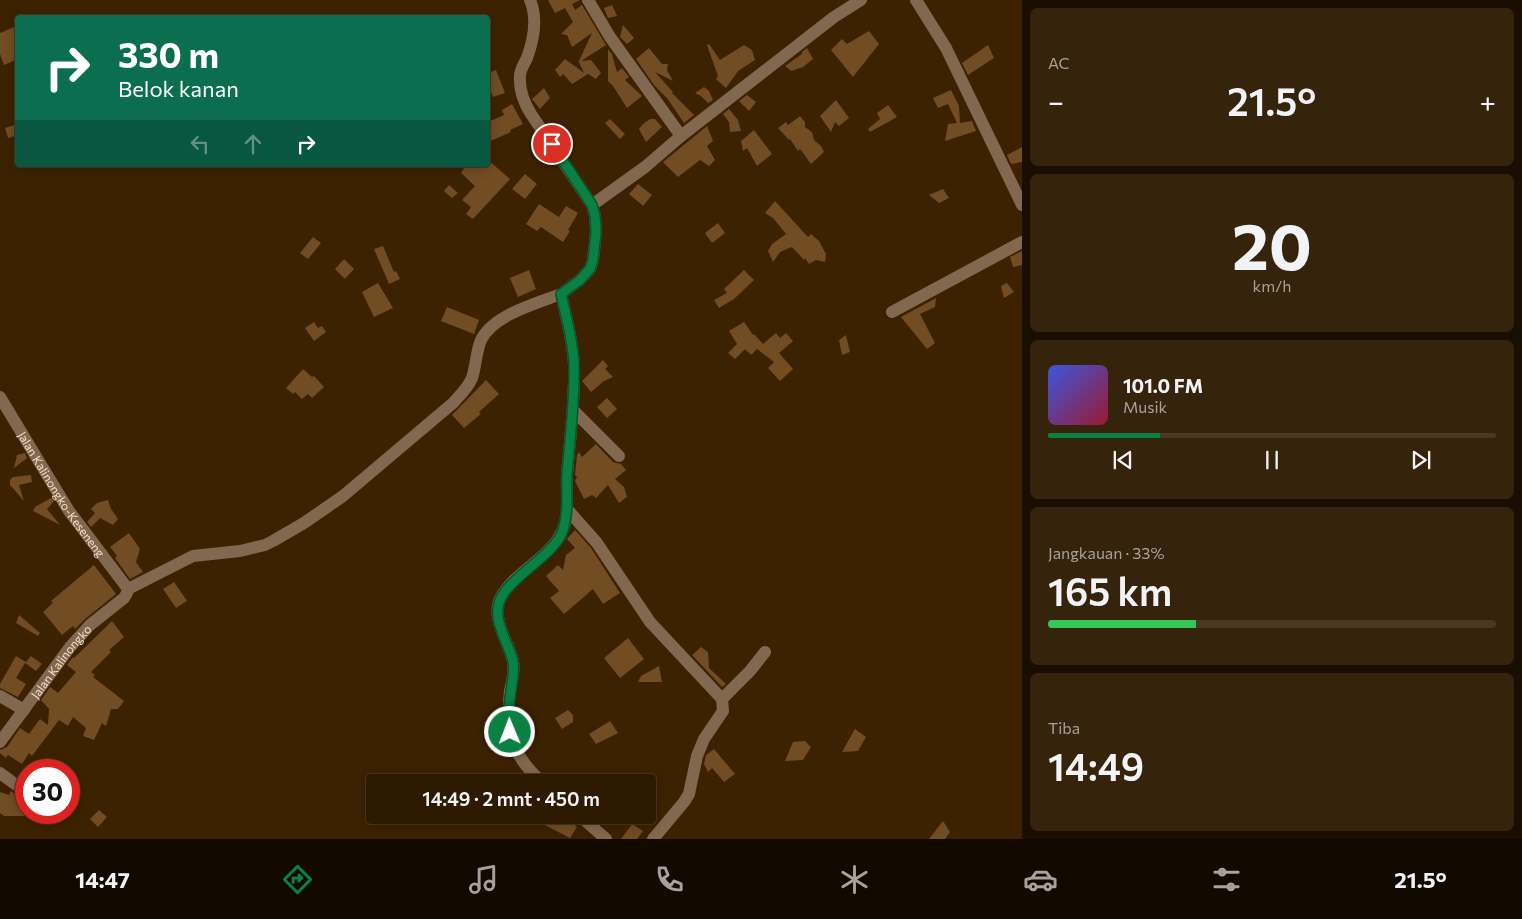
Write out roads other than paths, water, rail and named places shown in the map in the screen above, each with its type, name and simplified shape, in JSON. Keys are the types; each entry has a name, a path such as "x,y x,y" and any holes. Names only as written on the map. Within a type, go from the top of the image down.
{"street":[{"path":"128,588 193,556 254,548 273,541 304,523 342,496 453,403 467,388 471,380 479,347 488,330 520,310 561,294 580,280 590,269 593,260 596,232 592,205 523,99 520,71 529,52 534,29 534,8 530,0"},
{"path":"588,0 616,45 681,136"},
{"path":"592,205 645,167 681,136 834,18 861,0"},
{"path":"916,0 946,48 1022,205"},
{"path":"892,312 1022,242"},
{"path":"535,774 520,758 510,732 508,720 514,674 513,662 498,618 498,609 501,597 509,587 558,539 562,532 567,509 567,474 573,410 574,363 561,294"},
{"name":"Jalan Kalinongko-Keseneng","path":"0,397 69,511 128,588"},
{"path":"573,410 619,456"},
{"path":"567,509 597,543 650,622 722,699 723,712 704,739 699,750 689,794 652,839"},
{"name":"Jalan Kalinongko","path":"0,742 70,646 90,625 124,598 128,588"},
{"path":"722,699 765,652"},
{"path":"0,696 24,710"},
{"path":"0,773 15,784"},
{"path":"589,824 606,839"}]}
